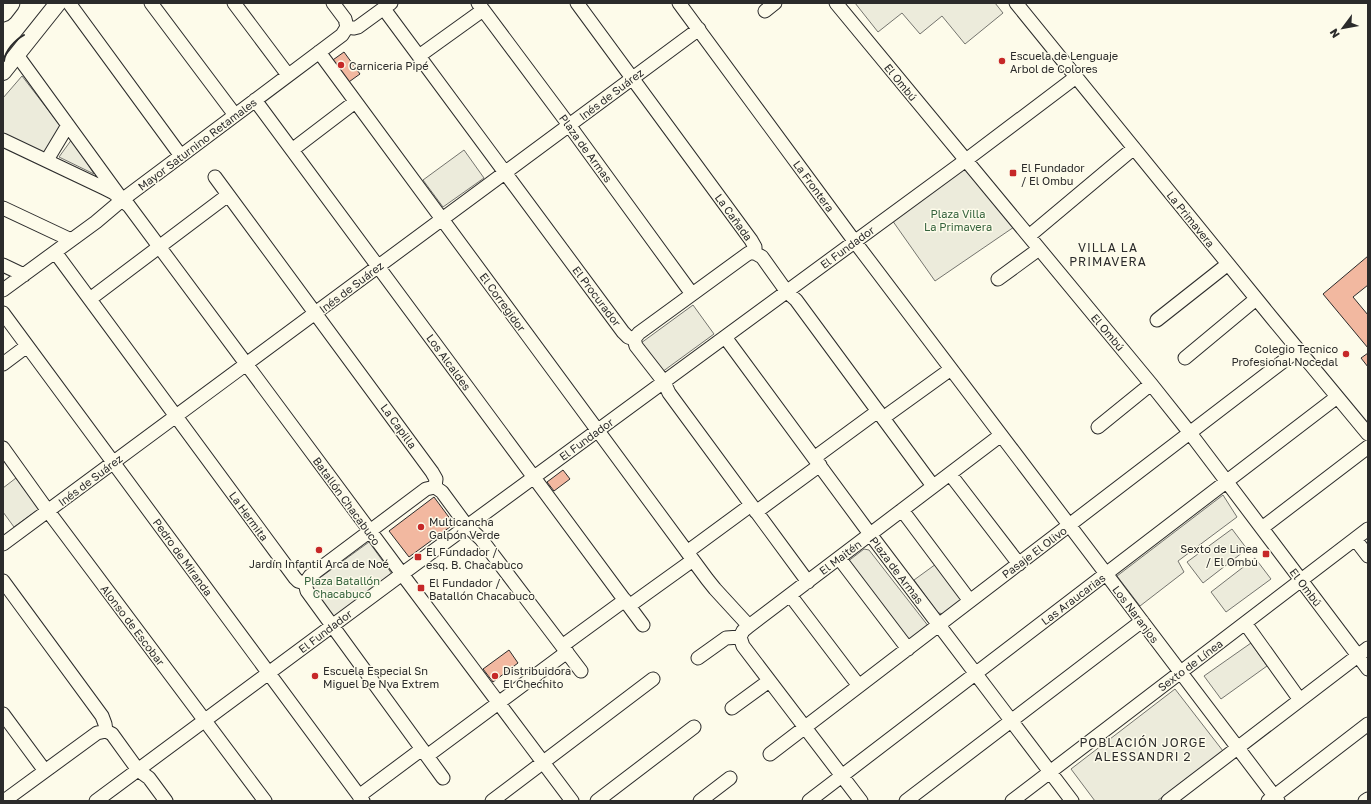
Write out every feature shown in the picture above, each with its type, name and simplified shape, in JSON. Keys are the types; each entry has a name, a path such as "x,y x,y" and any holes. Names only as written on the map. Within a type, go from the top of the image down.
{"highway":[{"path":"3,12 10,3"}],"main road":[{"path":"3,72 58,3"}],"street":[{"path":"70,3 181,156"},
{"path":"151,3 235,115"},
{"path":"234,3 288,75"},
{"path":"333,3 345,19 347,28"},
{"name":"La Cañada","path":"577,3 751,240 755,247 755,253 762,257 787,292 796,300 933,486"},
{"name":"La Frontera","path":"679,3 855,242 951,368"},
{"name":"La Primavera","path":"1016,3 1256,299 1368,434"},
{"name":"El Ombú","path":"838,4 1151,384 1301,580 1363,652 1368,669"},
{"name":"Mayor Saturnino Retamales","path":"3,290 72,240 122,200 344,33 347,28 358,27 387,6"},
{"name":"El Procurador","path":"387,6 419,56 624,332 628,337 634,339 636,346 664,382 669,394 808,582"},
{"path":"419,56 481,6"},
{"name":"Plaza de Armas","path":"481,6 692,294"},
{"name":"Inés de Suárez","path":"3,544 699,29"},
{"name":"El Corregidor","path":"319,52 690,556 715,589 749,626"},
{"name":"Batallón Chacabuco","path":"17,55 122,200"},
{"name":"El Fundador","path":"96,801 467,526 966,160 1076,77"},
{"name":"Los Alcaldes","path":"255,100 643,625"},
{"path":"292,150 356,102"},
{"path":"47,160 68,125"},
{"name":"Batallón Chacabuco","path":"3,140 110,191 129,206 572,801"},
{"path":"1029,236 1134,148"},
{"name":"La Capilla","path":"215,177 432,472 436,479 435,487 442,492 467,526 481,539 581,672"},
{"path":"90,299 228,195"},
{"path":"3,208 72,240"},
{"path":"998,279 1039,249"},
{"name":"La Hermita","path":"55,252 294,578 305,584 307,591 443,778"},
{"path":"634,339 638,333 746,255 749,253 755,253"},
{"path":"1157,320 1228,264"},
{"path":"3,265 24,275"},
{"path":"1185,358 1256,299"},
{"name":"Pedro de Miranda","path":"3,313 361,798"},
{"name":"Plaza de Armas","path":"725,337 870,534 1072,801"},
{"path":"3,364 27,346"},
{"name":"Pasaje El Olivo","path":"770,754 1298,350"},
{"path":"361,798 425,752 498,703 564,649 881,414 951,368"},
{"name":"Los Naranjos","path":"951,368 1237,748 1273,799"},
{"path":"1098,427 1151,384"},
{"name":"Las Araucarias","path":"808,801 1337,397"},
{"name":"El Maitén","path":"740,637 743,631 749,626 1001,435"},
{"path":"1262,528 1368,446"},
{"name":"Alonso de Escobar","path":"3,448 48,511 265,801"},
{"path":"950,474 1019,564"},
{"path":"305,584 307,578 426,489 435,487"},
{"path":"902,510 970,601"},
{"name":"Sexto de Línea","path":"1017,800 1050,772 1368,529"},
{"path":"1355,539 1368,556"},
{"path":"839,558 908,649"},
{"path":"3,581 102,716 106,731"},
{"path":"790,595 859,686"},
{"path":"906,801 1142,621"},
{"path":"1244,623 1300,700"},
{"path":"698,658 726,638 740,637 741,643 860,801"},
{"path":"1168,801 1363,652"},
{"path":"492,801 653,679"},
{"path":"732,708 769,681"},
{"path":"3,714 45,771"},
{"path":"1273,799 1368,724"},
{"path":"597,801 694,727"},
{"path":"4,801 97,733 106,731 112,734 138,770 149,778 166,801"},
{"path":"700,801 730,778"}],"green space":[{"path":"855,3 995,3 1003,13 965,44 942,16 920,34 902,13 878,32"},
{"path":"22,76 62,128 47,156 3,134 3,98"},
{"path":"72,139 94,174 59,157"},
{"path":"464,150 484,178 443,207 423,180"},
{"name":"Plaza Villa La Primavera","path":"965,167 1014,227 935,281 892,220"},
{"path":"693,305 714,334 662,372 641,343"},
{"path":"16,478 39,509 14,527 3,512 3,488"},
{"path":"1223,495 1237,517 1178,561 1184,572 1140,606 1117,576"},
{"path":"1232,529 1247,549 1203,583 1187,562"},
{"name":"Plaza Batallón Chacabuco","path":"369,542 392,574 334,617 310,585"},
{"path":"864,549 869,550 929,627 908,642 847,562"},
{"path":"1255,558 1271,579 1226,612 1211,592"},
{"path":"936,564 963,600 945,614 938,613 914,580"},
{"path":"1251,643 1267,666 1221,699 1204,676"},
{"path":"1175,689 1223,751 1157,801 1095,801 1071,769"}],"building":[{"path":"344,52 360,74 346,84 330,62"},
{"path":"1368,256 1368,285 1353,297 1368,315 1368,348 1323,294"},
{"path":"1368,353 1368,367 1361,358"},
{"path":"563,470 570,479 554,491 547,482"},
{"name":"Multicancha Galpón Verde","path":"434,497 454,524 409,557 389,531"},
{"path":"509,650 518,663 493,682 483,669"}],"wall":[{"path":"4,61 6,53 11,46 24,35"}],"place":[{"name":"Escuela de Lenguaje Arbol de Colores","path":"1002,61"},
{"name":"Carniceria Pipé","path":"341,65"},
{"name":"El Fundador / El Ombu","path":"1013,173"},
{"name":"Colegio Tecnico Profesional Nocedal","path":"1346,354"},
{"name":"Multicancha Galpón Verde","path":"421,527"},
{"name":"Jardín Infantil Arca de Noé","path":"319,550"},
{"name":"Sexto de Linea / El Ombu","path":"1266,554"},
{"name":"El Fundador / esq. B. Chacabuco","path":"418,557"},
{"name":"El Fundador / Batallón Chacabuco","path":"421,588"},
{"name":"Escuela Especial Sn Miguel De Nva Extrem","path":"315,676"},
{"name":"Distribuidora El Chechito","path":"495,676"}],"district":[{"name":"VILLA LA PRIMAVERA","path":"1108,254"},
{"name":"POBLACIÓN JORGE ALESSANDRI 2","path":"1143,749"}]}
